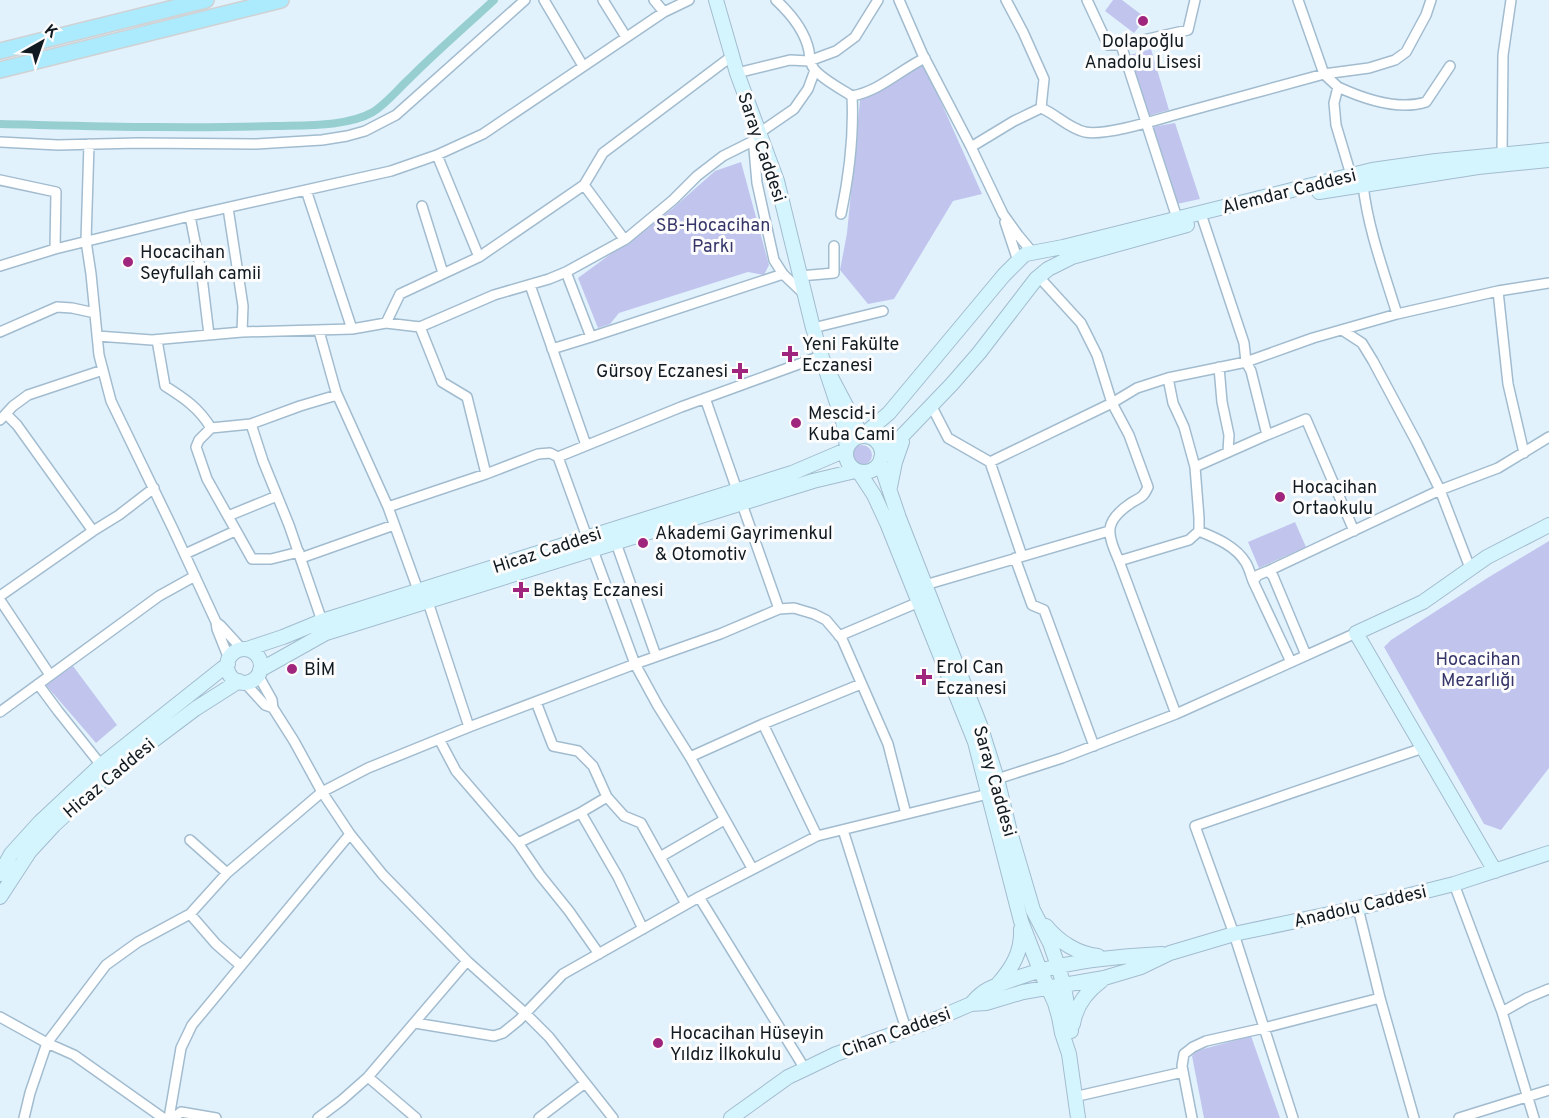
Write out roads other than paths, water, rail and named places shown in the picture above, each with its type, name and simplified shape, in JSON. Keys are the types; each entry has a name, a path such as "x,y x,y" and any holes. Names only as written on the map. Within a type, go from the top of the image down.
{"main road":[{"path":"0,51 206,0"},
{"path":"0,70 281,0"}],"street":[{"path":"0,142 58,145 138,142 256,144 347,136 396,115 525,0"},
{"path":"544,0 583,66"},
{"path":"603,0 627,37"},
{"path":"654,0 664,12"},
{"path":"0,266 86,241 391,171 437,155 483,134 664,12 689,0"},
{"name":"Saray Caddesi","path":"716,0 737,74 777,181 813,328 843,421 846,449"},
{"path":"776,0 787,10 801,32 809,52 809,61 814,70 852,96 879,87 910,65 925,58"},
{"path":"737,74 790,60 809,61 837,51 855,37 878,0"},
{"path":"899,0 925,58 1003,214 1018,261 1017,270 1023,278 1039,276 1044,266 1041,258 1033,254 1003,214"},
{"path":"1006,0 1044,79 1041,108"},
{"path":"1087,0 1108,45 1121,45 1188,30 1195,0"},
{"path":"1298,0 1324,74 1338,87 1355,95 1393,105 1426,102 1450,66"},
{"path":"971,147 1041,108 1085,132 1104,132 1324,74 1369,68 1395,60 1406,52 1426,15 1431,0"},
{"path":"1502,154 1503,55 1510,0"},
{"path":"1121,45 1177,218"},
{"path":"386,323 400,294 479,257 584,185 603,153 732,56"},
{"path":"97,336 156,339 242,332 352,329 386,323 420,327 494,295 566,272 624,240 673,200 697,176 723,156 760,135 794,109 808,89 814,70"},
{"path":"1338,87 1334,103 1336,125 1351,175"},
{"path":"841,214 853,120 852,96"},
{"path":"760,135 754,149 758,183 774,260 783,274 804,294"},
{"path":"89,144 86,241 92,274 99,355 111,400 216,622 230,674 265,705 273,708"},
{"name":"Alemdar Caddesi","path":"1033,254 1372,170 1549,150"},
{"path":"437,155 479,257"},
{"name":"Alemdar Caddesi","path":"881,460 932,407 979,353 1039,276 1054,265 1072,257 1203,220 1324,191 1478,167 1549,160"},
{"path":"0,180 56,192 55,249"},
{"path":"584,185 624,240"},
{"path":"1363,185 1365,204 1397,314"},
{"path":"306,190 352,329"},
{"path":"422,206 443,273"},
{"path":"228,208 243,306 242,332"},
{"path":"189,216 202,277 209,335"},
{"path":"1203,220 1244,343 1246,362 1251,371 1267,435"},
{"path":"800,276 834,273 834,246"},
{"path":"862,436 889,413 1023,255 1033,254"},
{"path":"566,272 591,337"},
{"path":"552,349 783,274"},
{"path":"1039,276 1081,323 1097,355 1112,403 1129,435 1148,487 1144,496 1129,505 1113,520 1109,531 1176,714"},
{"path":"990,462 1112,403 1137,388 1168,378 1246,362 1313,338 1397,314 1498,291 1549,283"},
{"path":"530,285 586,445"},
{"path":"1498,291 1508,384 1524,453"},
{"path":"0,332 57,307 95,313"},
{"path":"813,328 883,310"},
{"path":"420,327 442,382 467,397 486,474"},
{"path":"1342,330 1362,343 1373,360 1440,490 1470,568"},
{"path":"319,331 337,395 388,507 418,590"},
{"path":"156,339 165,386 186,399 203,415 211,428"},
{"path":"388,507 538,454 550,453 558,456 705,398 822,360"},
{"name":"Saray Caddesi","path":"822,360 862,436"},
{"path":"1219,368 1222,402 1229,435 1228,452"},
{"path":"93,531 17,425 3,417 28,395 103,369"},
{"path":"1119,561 1189,540 1199,531 1195,466 1184,427 1173,403 1168,378"},
{"path":"337,395 251,424 211,428 199,440 196,447 207,479 252,559 300,555 394,525"},
{"path":"705,398 779,609"},
{"path":"932,407 948,438 990,462 1032,605 1044,610 1094,746"},
{"path":"1195,466 1306,419 1354,531"},
{"path":"251,424 322,621"},
{"path":"890,492 895,462 905,435"},
{"path":"862,436 868,436 878,442 882,453 881,460 874,470 864,472 857,471 846,460 846,449 853,439 862,436"},
{"path":"1253,581 1258,575 1440,490 1498,468 1549,437"},
{"name":"Hicaz Caddesi","path":"259,672 326,633 616,543 739,497 846,449"},
{"path":"558,456 587,537"},
{"name":"Saray Caddesi","path":"881,460 890,492 980,725 1021,921 1048,989"},
{"name":"Saray Caddesi","path":"857,471 879,504 964,713 1010,832 1033,910 1050,943 1064,986"},
{"name":"Hicaz Caddesi","path":"244,649 322,621 587,537 739,497 857,471"},
{"path":"50,675 0,598 154,488"},
{"path":"228,516 277,496"},
{"path":"415,1023 494,1036 503,1033 519,1020 563,974 752,868 817,836 906,814 993,786 1176,714 1423,602 1487,557 1549,525"},
{"path":"185,554 235,531"},
{"path":"926,585 1109,531"},
{"path":"1199,531 1226,542 1246,563 1291,662"},
{"path":"616,543 656,656"},
{"path":"593,550 635,664 752,868"},
{"path":"1268,571 1273,576 1306,655"},
{"path":"0,712 159,596 195,576"},
{"path":"428,602 469,727"},
{"path":"839,636 919,602"},
{"path":"24,1118 47,1043 106,965 138,942 190,914 227,873 322,792 368,768 439,739 720,634 779,609 794,608 814,614 826,620 839,636 888,744 906,814"},
{"path":"216,622 244,649 257,654 260,659 259,672 273,700 273,708 322,792 350,834 383,875 467,961 549,1037 613,1118"},
{"path":"1356,633 1496,871"},
{"path":"228,661 236,651 244,649"},
{"name":"Hicaz Caddesi","path":"0,874 11,854 40,822 101,765 228,661"},
{"path":"241,682 250,681 259,672"},
{"name":"Hicaz Caddesi","path":"0,897 30,851 54,825 110,773 195,709 241,682"},
{"path":"38,684 101,765"},
{"path":"690,757 861,684"},
{"path":"536,702 553,746 578,751 593,766 607,797 624,816 641,824 686,904"},
{"path":"763,724 817,836"},
{"path":"439,739 456,771 518,843 599,954"},
{"path":"1293,1118 1234,934 1195,825 1423,748"},
{"path":"518,843 581,813 607,797"},
{"path":"581,813 618,877 643,929"},
{"path":"660,857 724,820"},
{"path":"843,830 906,1029"},
{"path":"171,1118 181,1048 192,1024 350,834"},
{"path":"190,840 227,873"},
{"name":"Anadolu Caddesi","path":"1064,986 1104,978 1141,967 1170,953 1234,934 1358,908 1454,884 1549,853"},
{"path":"1454,884 1502,1012 1534,1118"},
{"path":"699,897 805,1069"},
{"path":"1358,908 1380,998 1414,1118"},
{"path":"1033,910 1049,930 1069,946 1091,956 1106,957"},
{"path":"190,914 216,944 240,965"},
{"path":"997,986 1017,957 1022,935 1021,921"},
{"name":"Anadolu Caddesi","path":"1041,970 1106,957 1170,953"},
{"path":"318,1118 368,1077 467,961"},
{"name":"Cihan Caddesi","path":"971,1004 982,993 1041,970"},
{"path":"1069,1054 1078,1005 1088,992 1104,978"},
{"path":"1064,986 1072,1035"},
{"name":"Cihan Caddesi","path":"731,1118 788,1077 836,1054 971,1004 986,1003 1023,992 1064,986"},
{"path":"1048,989 1055,1003 1069,1054 1078,1118"},
{"path":"1502,1012 1549,989"},
{"path":"1192,1118 1182,1066 1184,1054 1193,1047 1206,1041 1380,998"},
{"path":"0,1017 74,1055 163,1118"},
{"path":"1074,1097 1183,1072"},
{"path":"368,1077 416,1118"},
{"path":"539,1118 585,1083"},
{"path":"1459,1118 1549,1090"},
{"path":"171,1118 181,1112 216,1118"}],"waterway":[{"path":"0,124 137,127 312,125 338,123 363,117 383,104 494,0"}],"place":[{"name":"Dolapoğlu Anadolu Lisesi","path":"1143,21"},
{"name":"Hocacihan Seyfullah camii","path":"128,262"},
{"name":"Yeni Fakülte Eczanesi","path":"790,354"},
{"name":"Gürsoy Eczanesi","path":"740,371"},
{"name":"Mescid-i Kuba Cami","path":"796,423"},
{"name":"Hocacihan Ortaokulu","path":"1280,497"},
{"name":"Akademi Gayrimenkul & Otomotiv","path":"643,543"},
{"name":"Bektaş Eczanesi","path":"521,590"},
{"name":"BİM","path":"292,669"},
{"name":"Erol Can Eczanesi","path":"924,677"},
{"name":"Hocacihan Hüseyin Yıldız İlkokulu","path":"658,1043"}],"park label":[{"name":"SB-Hocacihan Parkı","path":"713,235"},
{"name":"Hocacihan Mezarlığı","path":"1478,669"}]}
